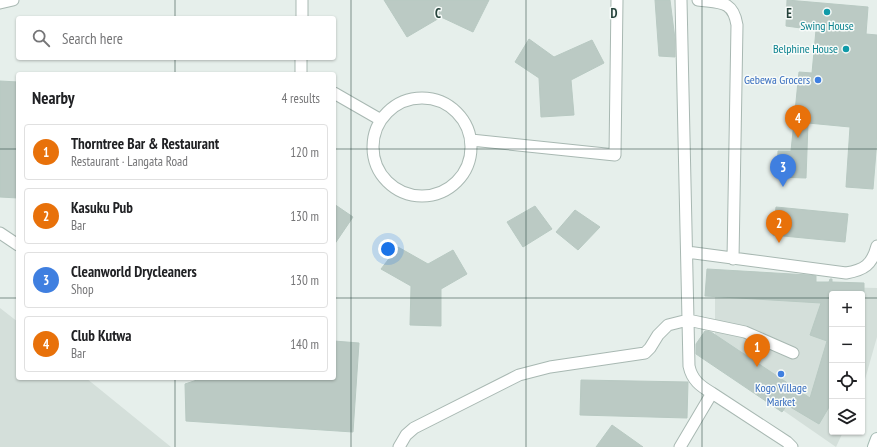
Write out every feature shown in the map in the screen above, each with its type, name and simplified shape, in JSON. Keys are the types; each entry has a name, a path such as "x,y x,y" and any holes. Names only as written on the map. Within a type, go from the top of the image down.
{"main road":[{"path":"874,447 877,439"}],"lane":[{"path":"0,3 13,0"},
{"path":"302,0 302,16"},
{"path":"470,140 615,155 617,0"},
{"path":"681,0 690,372 694,380 700,386 787,442 792,447"},
{"path":"698,0 726,4 732,8 736,16 734,259"},
{"path":"301,60 301,72"},
{"path":"336,93 381,120"},
{"path":"422,98 438,100 452,108 464,120 470,134 472,151 468,166 459,180 446,190 431,195 414,195 399,190 386,180 377,167 373,151 374,135 381,120 392,108 406,100 422,98"},
{"path":"0,233 16,244"},
{"path":"687,252 846,273 856,271 866,266 875,254 877,246"},
{"path":"399,447 406,435 414,428 519,375 550,367 645,353 658,335 668,325 688,320 745,332 792,353"},
{"path":"680,447 712,393"}],"shaded area":[{"name":"Kogo Village Market","path":"715,284 877,288 877,337 865,379 865,291 829,291 829,435 842,435 836,447 715,363"},
{"path":"0,308 16,320 16,380 88,380 171,447 0,447"}],"building":[{"path":"384,0 489,0 473,32 441,17 407,37"},
{"path":"655,0 670,0 675,39 675,57 659,56"},
{"path":"787,0 868,7 866,34 877,35 877,139 873,189 846,187 850,127 808,123 806,178 777,177 778,151 791,151 799,72 812,73 816,30 786,26"},
{"path":"529,39 554,57 592,40 604,63 571,80 574,115 541,117 539,78 515,62"},
{"path":"0,81 16,82 16,198 0,197"},
{"path":"336,205 353,217 336,242"},
{"path":"535,206 552,229 523,247 507,222"},
{"path":"776,207 848,214 845,242 773,235"},
{"path":"575,210 600,227 578,250 556,232"},
{"path":"398,247 428,264 453,250 467,274 441,289 441,326 410,325 411,286 381,269"},
{"path":"707,269 809,275 816,276 816,282 829,282 830,279 832,279 832,282 864,283 864,291 829,291 829,407 819,424 787,405 782,412 696,354 696,344 705,331 711,332 810,398 827,341 810,335 821,303 705,296"},
{"path":"336,341 359,343 353,432 186,421 185,384 197,380 336,380"},
{"path":"581,380 688,382 687,418 580,415"},
{"path":"612,425 643,447 596,447"}],"place":[{"name":"Swing House","path":"827,12"},
{"name":"Belphine House","path":"846,49"},
{"name":"Gebewa Grocers","path":"818,80"},
{"name":"Club Kutwa","path":"798,138"},
{"name":"Cleanworld Drycleaners","path":"783,187"},
{"name":"Kasuku Pub","path":"779,243"},
{"name":"Thorntree Bar & Restaurant","path":"757,367"},
{"name":"Kogo Village Market","path":"781,374"}]}
